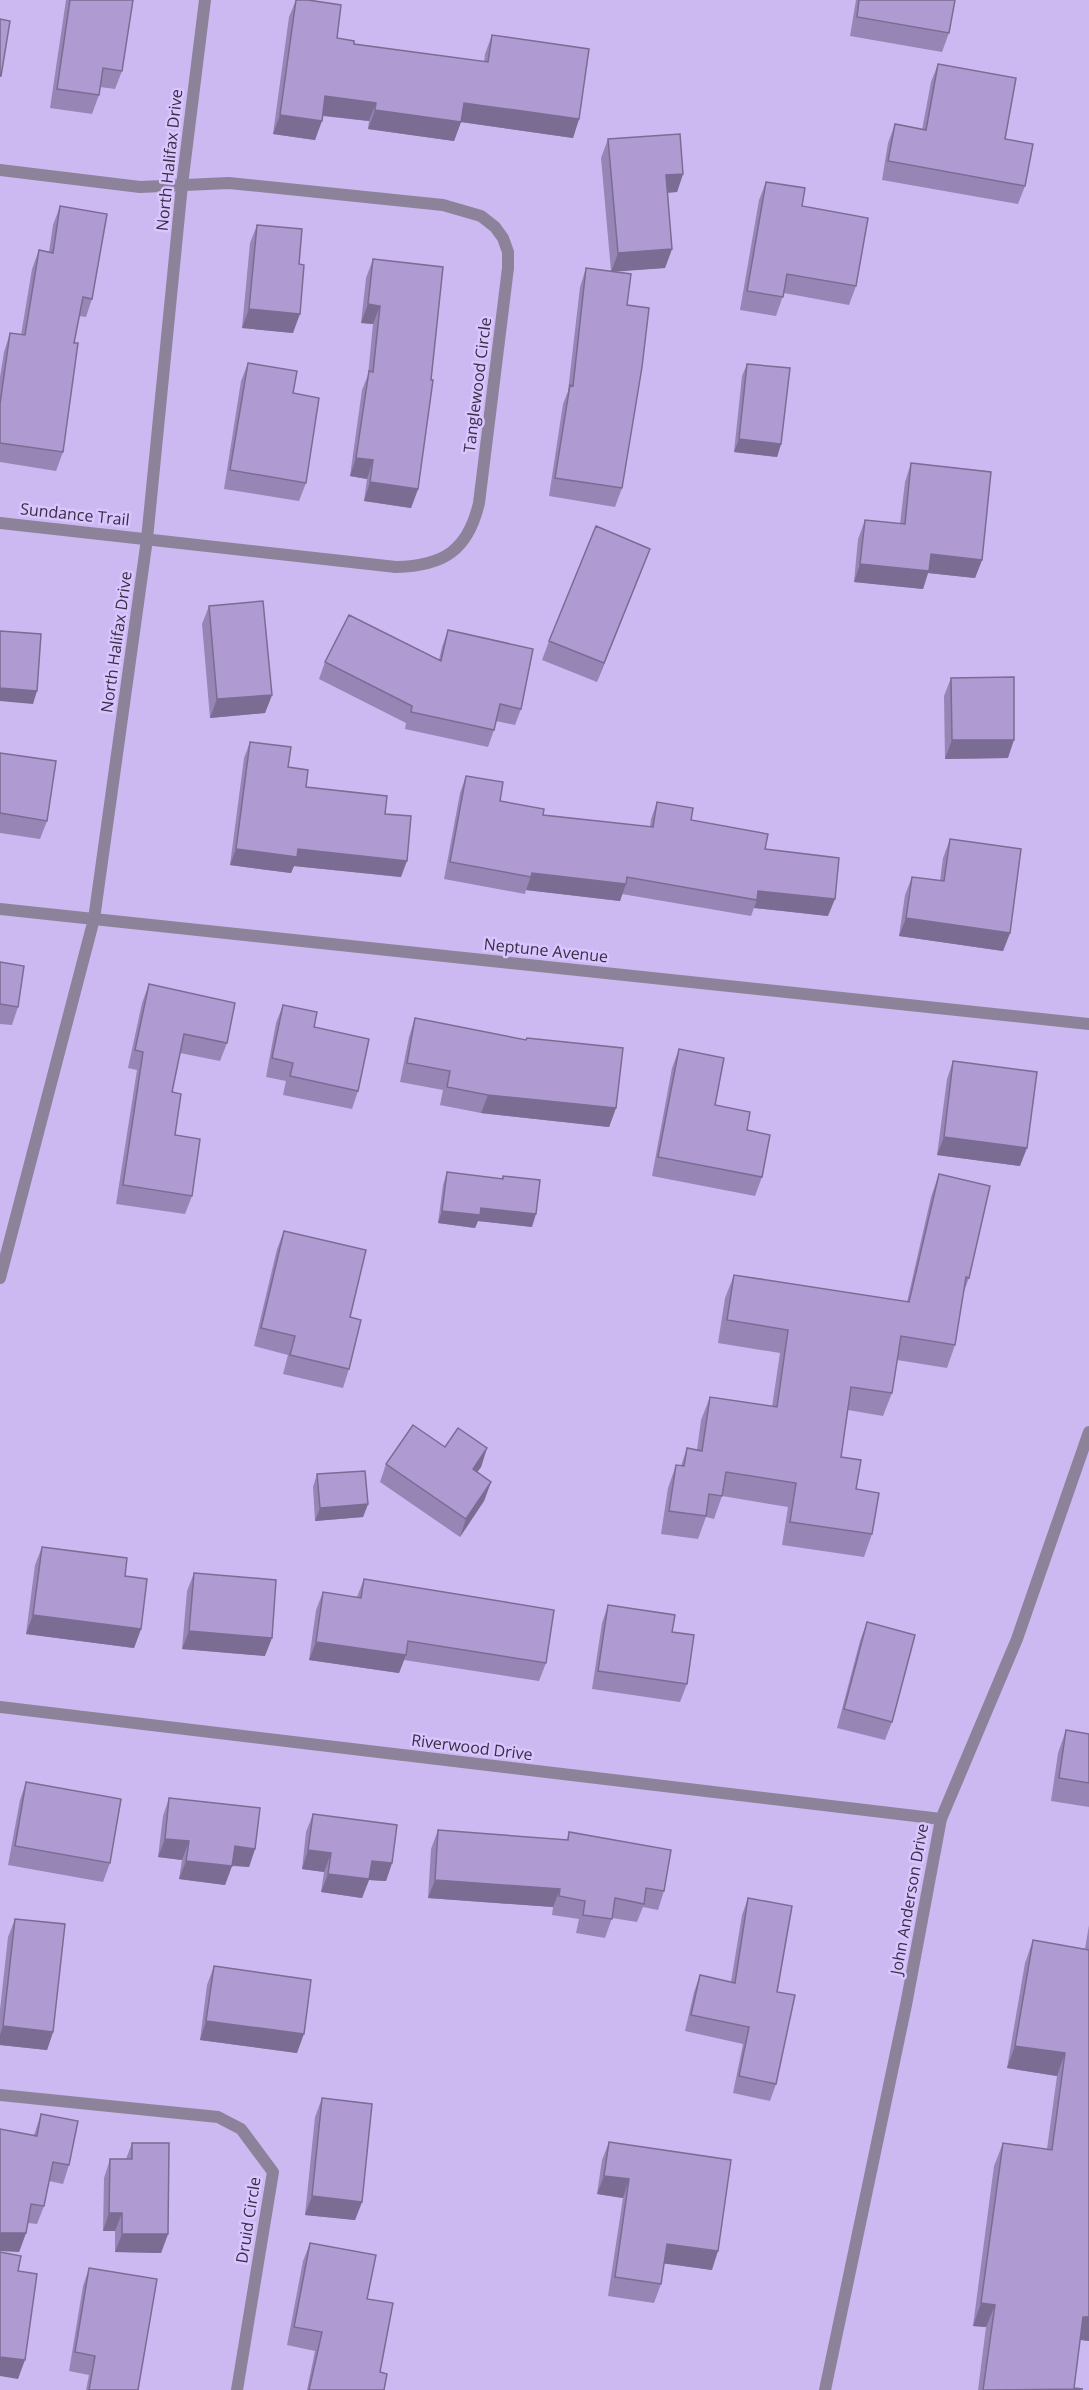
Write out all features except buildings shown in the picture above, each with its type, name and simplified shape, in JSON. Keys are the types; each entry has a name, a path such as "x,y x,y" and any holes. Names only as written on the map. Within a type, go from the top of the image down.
{"street":[{"name":"North Halifax Drive","path":"0,1278 94,919 147,539 182,184 205,0"},
{"name":"Tanglewood Circle","path":"0,170 140,187 229,183 443,205 481,216 504,238 508,252 508,268 479,503 474,524 465,539 453,552 437,561 417,566 396,567 147,539"},
{"name":"Sundance Trail","path":"0,523 147,539"},
{"name":"Neptune Avenue","path":"0,909 1089,1024"},
{"name":"John Anderson Drive","path":"825,2390 906,2005 940,1819 1017,1639 1089,1432"},
{"name":"Riverwood Drive","path":"0,1707 940,1819"},
{"name":"Druid Circle","path":"0,2095 218,2117 242,2129 273,2172 237,2390"}]}
